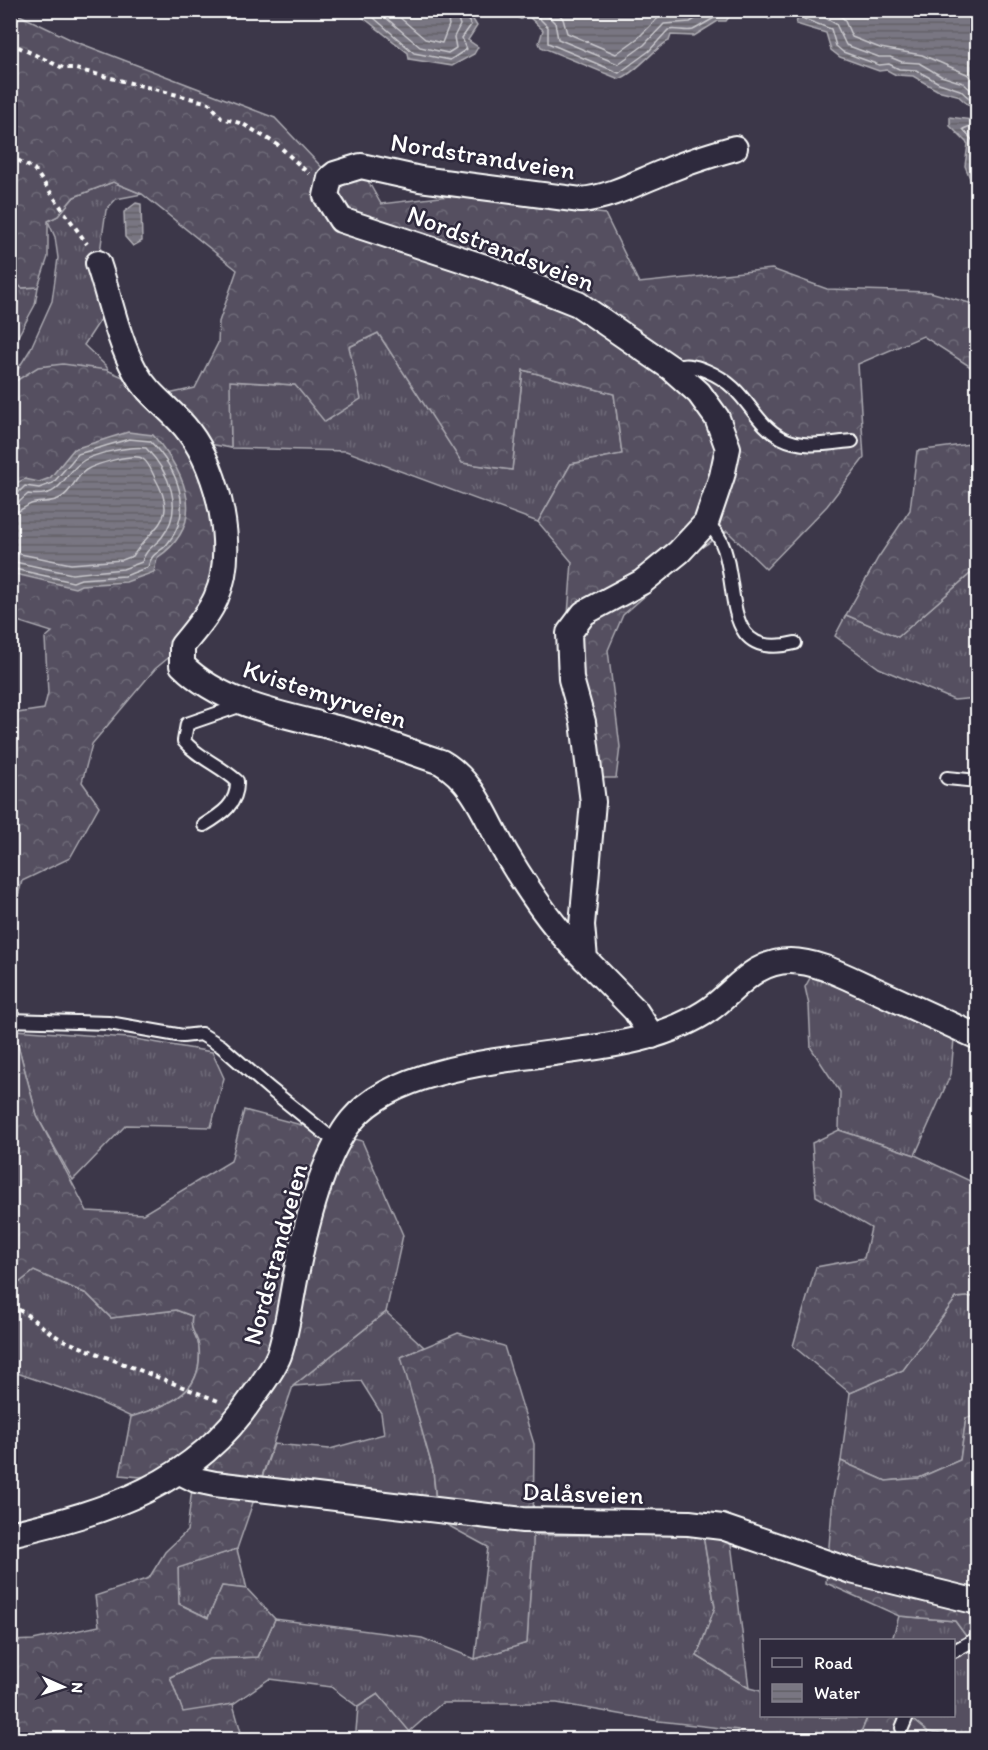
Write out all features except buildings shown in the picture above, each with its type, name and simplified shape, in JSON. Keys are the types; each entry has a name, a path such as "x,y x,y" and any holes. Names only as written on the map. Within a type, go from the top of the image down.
{"street":[{"name":"Nordstrandveien","path":"329,184 335,174 361,166 420,179 581,200 611,194 689,161 735,148"},
{"name":"Nordstrandsveien","path":"329,184 326,196 341,220 486,267 578,304 671,368 699,393 717,418 728,448 722,476 706,523 679,552 642,582 584,613 569,633 571,679 584,722 593,802 582,925 585,958"},
{"name":"Kvistemyrveien","path":"99,263 134,370 142,383 175,416 197,443 211,471 220,502 225,545 220,586 203,621 182,646 180,659 182,665 201,681 246,704 350,732 441,762 452,768 473,791 508,856 535,898 566,940 585,958"},
{"path":"585,958 635,1010 652,1036 706,1012 756,969 771,963 793,961 840,975 978,1037"},
{"name":"Nordstrandveien","path":"10,1534 78,1519 123,1503 180,1472 230,1428 246,1408 279,1355 300,1253 336,1142 367,1103 383,1094 431,1075 484,1064 619,1044 652,1036"},
{"name":"Dalåsveien","path":"180,1472 196,1480 215,1484 468,1515 596,1523 689,1523 722,1527 840,1568 978,1602"}],"lane":[{"path":"671,368 693,365 724,378 735,387 766,425 782,438 809,444 852,441"},
{"path":"706,523 716,530 727,553 738,623 755,641 769,646 795,643"},
{"path":"204,825 231,804 237,794 237,781 223,768 190,748 184,741 187,724 246,704"},
{"path":"947,778 978,781"},
{"path":"10,1020 109,1023 183,1036 201,1034 221,1046 268,1088 336,1142"},
{"path":"955,1650 978,1638"},
{"path":"902,1728 907,1717"}],"path":[{"path":"10,43 63,68 72,68 209,104 222,118 243,124 278,145 302,170 329,184"},
{"path":"10,156 34,169 51,190 99,263"},
{"path":"10,1306 20,1309 48,1333 65,1341 129,1368 162,1377 221,1401 246,1408"}],"green space":[{"path":"11,11 74,41 275,118 333,179 364,174 381,204 449,196 605,214 639,283 772,269 827,289 930,292 977,305 977,371 923,336 858,364 864,458 827,506 766,569 727,531 699,549 623,615 608,650 620,747 616,778 598,778 568,615 572,562 538,522 571,464 622,454 614,394 523,370 512,470 462,463 378,333 349,347 361,399 325,422 295,385 230,381 231,448 204,443 220,570 173,654 155,669 92,744 82,782 99,806 70,858 22,881 11,920 11,714 44,709 48,693 45,638 52,632 11,619 11,384 38,367 63,364 107,370 164,395 195,388 218,343 219,322 237,270 142,194 113,182 74,197 58,216 48,221 48,257 38,287 22,288 11,279"},
{"path":"113,182 142,194 116,199 106,210 96,280 103,316 84,345 106,366 120,391 11,494 11,380 30,350 52,301 58,258 55,237 48,221 58,216 74,197"},
{"path":"11,279 22,288 38,287 35,305 11,349"},
{"path":"378,333 463,463 512,470 523,370 614,394 622,454 571,464 538,522 346,451 231,448 229,381 295,385 349,347"},
{"path":"977,443 977,572 970,574 898,637 846,615 878,558 910,510 917,451"},
{"path":"977,572 977,698 954,700 879,668 835,636 846,615 898,637 970,574"},
{"path":"818,964 956,1015 951,1074 915,1155 839,1130 840,1092 811,1048 809,1005 805,987"},
{"path":"11,1029 14,1030 37,1116 87,1211 143,1214 231,1161 244,1110 362,1141 403,1235 386,1312 293,1386 237,1549 178,1568 179,1604 208,1618 222,1586 247,1589 275,1619 258,1657 209,1659 170,1677 183,1712 233,1704 243,1739 11,1739 11,1641 33,1640 99,1626 95,1596 149,1578 165,1552 187,1531 192,1488 151,1478 120,1475 131,1417 158,1408 181,1396 196,1376 199,1347 192,1326 192,1316 176,1310 111,1318 87,1294 34,1271 11,1289"},
{"path":"14,1030 129,1038 212,1052 224,1078 211,1127 126,1125 73,1180 37,1116"},
{"path":"839,1130 915,1155 974,1183 978,1181 977,1296 956,1298 903,1370 850,1393 793,1346 816,1267 864,1258 871,1228 816,1196 812,1143"},
{"path":"34,1271 87,1294 111,1318 176,1310 192,1316 192,1326 199,1347 199,1363 196,1376 189,1387 170,1402 131,1417 95,1400 11,1371 11,1289"},
{"path":"977,1296 977,1416 966,1418 960,1460 919,1478 886,1481 841,1461 850,1393 903,1370 956,1298"},
{"path":"386,1312 424,1347 402,1357 433,1470 436,1504 261,1480 274,1444 330,1449 384,1434 381,1413 361,1381 293,1386"},
{"path":"458,1333 504,1346 534,1444 533,1547 527,1643 475,1659 488,1547 438,1520 433,1470 401,1357"},
{"path":"977,1416 977,1651 955,1621 899,1616 826,1583 833,1497 841,1461 886,1481 919,1478 960,1460 966,1418"},
{"path":"533,1535 703,1535 715,1608 697,1656 749,1688 760,1691 760,1717 867,1718 858,1739 738,1740 738,1730 659,1721 557,1703 442,1703 409,1732 378,1694 358,1707 331,1687 269,1679 233,1704 183,1713 170,1677 209,1659 258,1657 275,1619 422,1638 475,1659 527,1643"},
{"path":"703,1535 731,1543 749,1688 697,1656 715,1607"},
{"path":"237,1549 247,1589 222,1586 208,1618 178,1603 178,1567"},
{"path":"899,1616 955,1621 977,1651 977,1739 928,1732 910,1717 955,1717 955,1639 892,1639"},
{"path":"378,1694 416,1739 347,1739 356,1731 358,1707"},
{"path":"868,1717 910,1717 928,1732 925,1739 858,1740"}],"water":[{"path":"355,11 468,11 477,26 468,40 478,47 474,54 452,66 409,59 408,53"},
{"path":"501,11 779,11 777,16 769,19 764,15 733,12 726,21 718,21 694,36 671,35 669,41 632,72 619,79 541,47 539,43 543,30 527,15 522,15 521,19"},
{"path":"799,11 977,11 977,195 965,166 968,144 950,126 950,117 972,120 972,108 957,95 937,90 913,76 896,75 887,70 879,71 840,57 831,50 826,33 796,24"},
{"path":"136,203 141,204 142,241 133,246 125,237 124,212"},
{"path":"128,432 153,435 175,466 183,482 187,498 187,514 183,530 173,544 157,558 154,572 126,582 81,585 75,588 11,573 11,494 18,482 25,479 39,482 50,478 74,449"}]}
